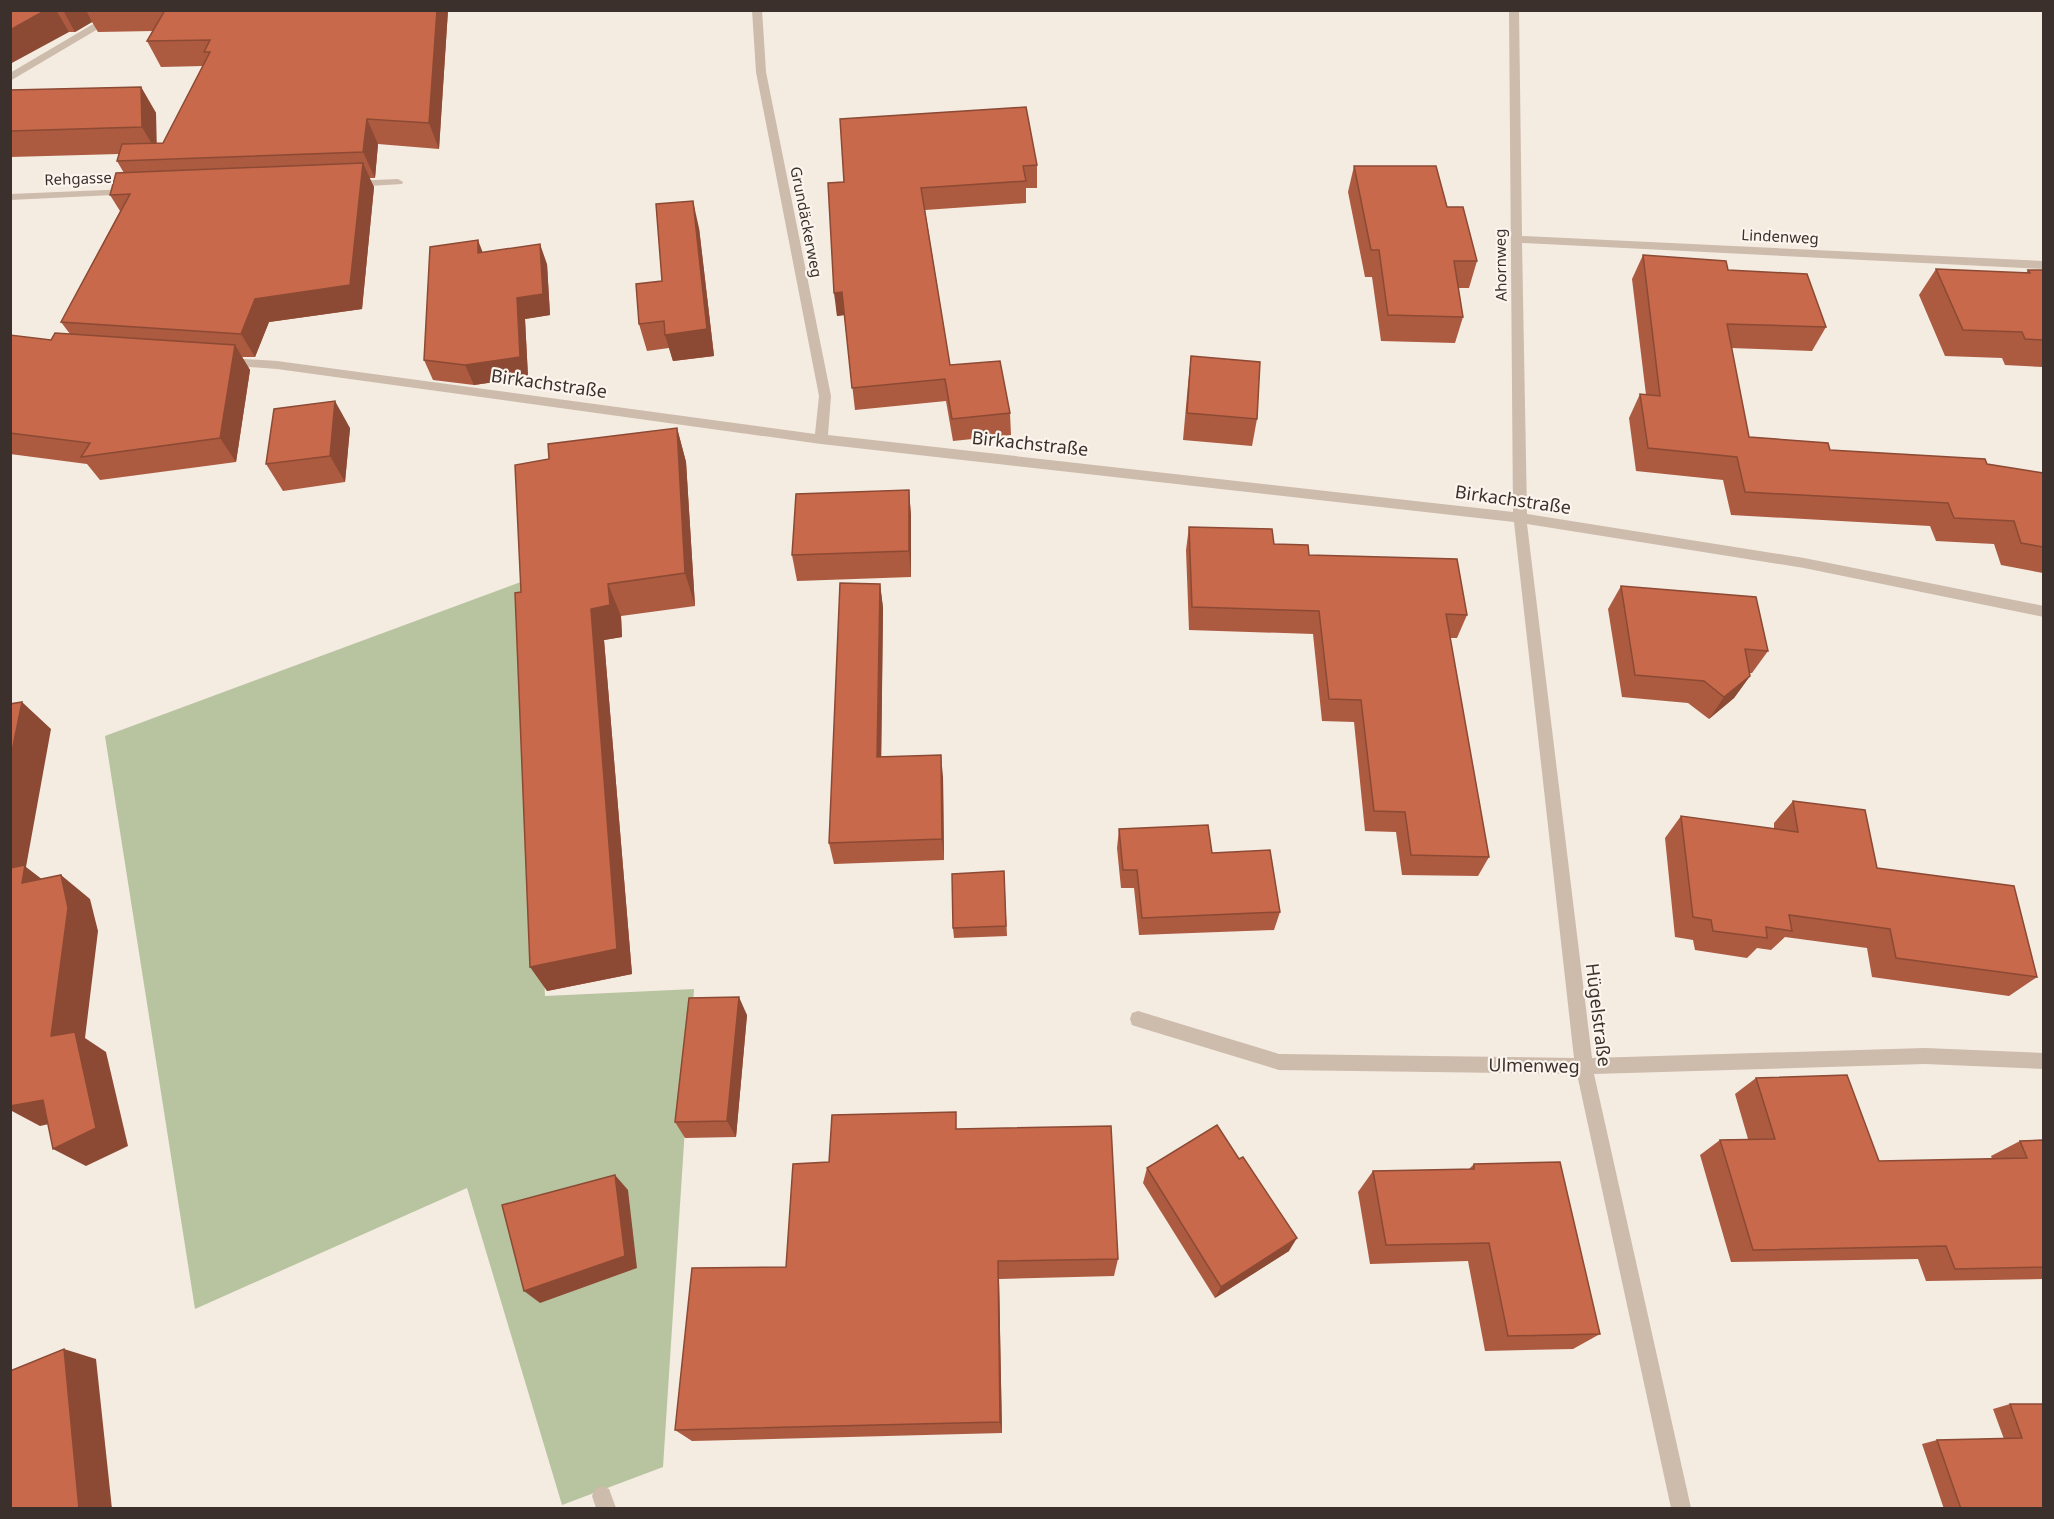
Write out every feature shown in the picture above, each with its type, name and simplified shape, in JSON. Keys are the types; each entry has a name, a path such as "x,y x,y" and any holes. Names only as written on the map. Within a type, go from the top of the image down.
{"street":[{"path":"10,78 125,10"},
{"name":"Grundäckerweg","path":"757,10 761,72 825,396 821,439"},
{"name":"Ahornweg","path":"1514,10 1520,518"},
{"path":"339,185 398,183"},
{"name":"Rehgasse","path":"10,197 140,192"},
{"name":"Lindenweg","path":"1516,239 2043,265"},
{"name":"Birkachstraße","path":"208,361 277,365 821,439 1520,518 1804,563 2043,612"},
{"name":"Hügelstraße","path":"1520,518 1584,1066 1681,1509"},
{"name":"Ulmenweg","path":"1138,1019 1279,1062 1584,1066 1925,1056 2043,1061"}],"green space":[{"path":"526,580 545,996 694,989 663,1467 562,1505 467,1188 195,1309 105,736"}],"building":[{"path":"10,10 46,10 10,30"},
{"path":"165,10 437,10 429,123 367,119 363,152 117,161 122,144 163,143 210,52 204,52 210,40 147,41"},
{"path":"141,87 142,127 10,131 10,90"},
{"path":"1026,107 1037,165 1023,166 1026,181 921,188 950,365 1000,361 1010,413 952,419 945,379 852,388 842,292 834,293 828,183 844,182 840,119"},
{"path":"363,163 350,285 255,299 241,334 61,322 130,194 110,195 116,173"},
{"path":"1354,166 1436,166 1447,207 1463,207 1477,261 1454,261 1463,317 1388,315 1379,250 1371,250"},
{"path":"693,201 707,329 665,335 664,321 639,324 636,284 662,281 656,204"},
{"path":"478,240 478,253 540,244 543,294 517,298 520,357 465,365 424,360 430,247"},
{"path":"1643,255 1726,261 1728,270 1807,274 1826,327 1727,324 1749,437 1828,443 1830,450 1985,459 1987,464 2043,473 2043,547 2021,543 2014,521 1954,518 1948,503 1745,492 1737,457 1648,448 1640,394 1660,396"},
{"path":"1936,269 2030,273 2028,270 2043,270 2043,340 2025,339 2022,332 1963,330"},
{"path":"55,333 235,345 220,438 81,457 90,443 10,433 10,335 51,340"},
{"path":"1191,356 1260,362 1257,419 1187,413"},
{"path":"335,401 330,456 266,464 274,409"},
{"path":"677,428 685,573 608,584 610,605 591,609 617,949 530,967 515,593 521,592 515,465 549,459 548,444"},
{"path":"909,490 909,551 792,555 796,494"},
{"path":"1189,527 1272,529 1274,544 1308,545 1309,555 1457,559 1467,615 1446,614 1489,857 1411,855 1405,812 1374,811 1361,700 1329,699 1319,611 1192,607"},
{"path":"840,583 880,584 877,757 941,755 942,839 829,843"},
{"path":"1621,586 1756,597 1768,651 1745,649 1750,676 1724,697 1704,681 1635,675"},
{"path":"22,702 10,761 10,704"},
{"path":"1793,801 1865,810 1877,868 2014,886 2037,977 1896,958 1890,929 1789,915 1792,931 1766,927 1767,938 1713,931 1711,920 1693,917 1681,816 1798,832"},
{"path":"1208,825 1212,853 1270,850 1280,912 1142,918 1137,870 1123,870 1119,829"},
{"path":"25,865 22,883 61,875 68,908 51,1036 75,1032 96,1128 53,1149 43,1100 10,1106 10,868"},
{"path":"1004,871 1006,926 953,928 952,874"},
{"path":"739,997 727,1121 675,1122 689,998"},
{"path":"1847,1075 1879,1161 2027,1158 2020,1141 2043,1140 2043,1267 1955,1269 1946,1246 1753,1250 1720,1140 1775,1139 1756,1078"},
{"path":"956,1112 956,1129 1111,1126 1118,1259 998,1261 1000,1422 675,1430 692,1268 786,1267 793,1164 829,1162 832,1115"},
{"path":"1217,1125 1239,1159 1243,1157 1297,1238 1221,1287 1147,1168"},
{"path":"1560,1162 1600,1334 1508,1336 1489,1243 1386,1245 1373,1171 1474,1169 1474,1164"},
{"path":"615,1175 625,1256 524,1291 502,1205"},
{"path":"64,1349 79,1509 10,1509 10,1371"},
{"path":"2010,1404 2043,1404 2043,1509 1961,1509 1937,1440 2022,1438"}]}
